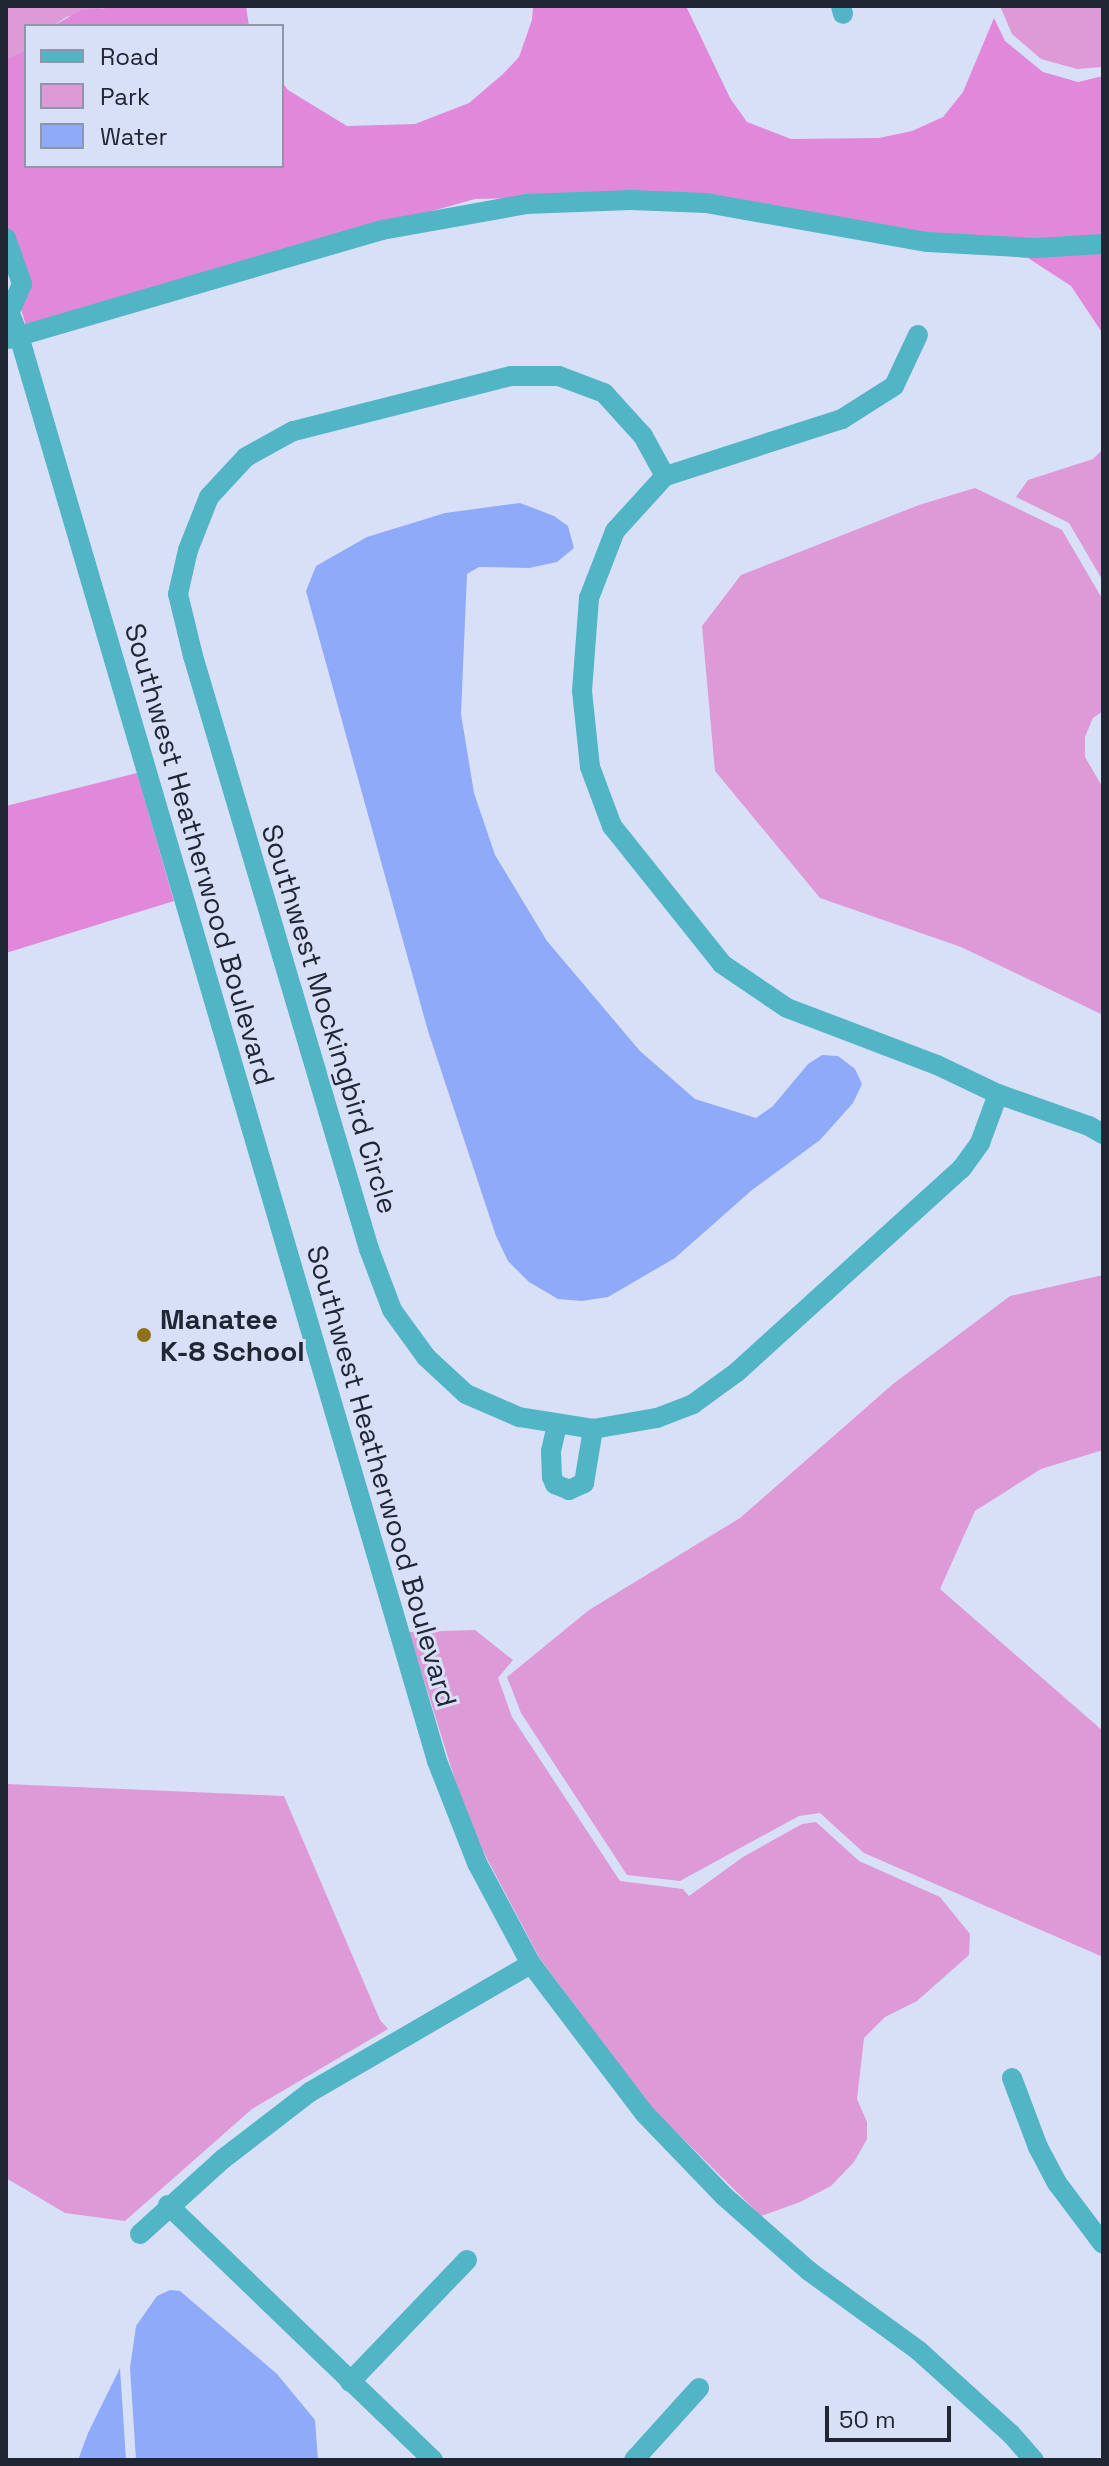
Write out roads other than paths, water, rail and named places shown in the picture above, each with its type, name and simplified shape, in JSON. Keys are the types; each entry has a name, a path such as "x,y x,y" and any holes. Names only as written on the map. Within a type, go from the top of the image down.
{"street":[{"path":"12,338 382,230 526,204 631,200 706,203 928,242 1036,248 1103,244"},
{"name":"Southwest Heatherwood Boulevard","path":"6,238 22,284 8,307 12,338 437,1761 477,1863 531,1964 645,2114 725,2197 809,2271 919,2351 1011,2434 1034,2460"},
{"path":"918,335 894,386 842,419 665,476 615,531 589,598 582,691 590,767 612,826 722,964 787,1008 937,1065 998,1094 1089,1126 1103,1134"},
{"name":"Southwest Mockingbird Circle","path":"665,476 643,436 604,393 559,376 511,376 293,431 246,457 209,497 188,550 178,594 193,656 369,1249 392,1310 426,1357 466,1394 519,1417 593,1429 657,1418 693,1404 737,1372 962,1168 980,1143 998,1094"},
{"path":"557,1425 551,1451 552,1477 555,1484 569,1490 584,1483 593,1429"},
{"path":"140,2234 168,2205 310,2092 531,1964"},
{"path":"1012,2078 1038,2147 1057,2183 1103,2244"},
{"path":"168,2205 433,2460"},
{"path":"350,2382 467,2260"},
{"path":"634,2460 699,2388"}],"water":[{"path":"520,503 554,516 568,526 574,548 557,562 529,568 479,567 467,574 461,714 474,793 495,855 547,941 640,1051 695,1099 756,1118 773,1106 808,1064 822,1055 838,1056 855,1069 862,1084 853,1103 820,1140 752,1190 675,1258 608,1297 582,1301 558,1299 529,1282 508,1261 496,1236 428,1031 306,591 316,566 367,537 445,513"},
{"path":"170,2290 180,2291 277,2374 315,2420 318,2460 136,2460 130,2368 136,2326 157,2296"},
{"path":"120,2368 126,2460 78,2460 88,2433"}],"place":[{"name":"Manatee K-8 School","path":"144,1335"}]}
